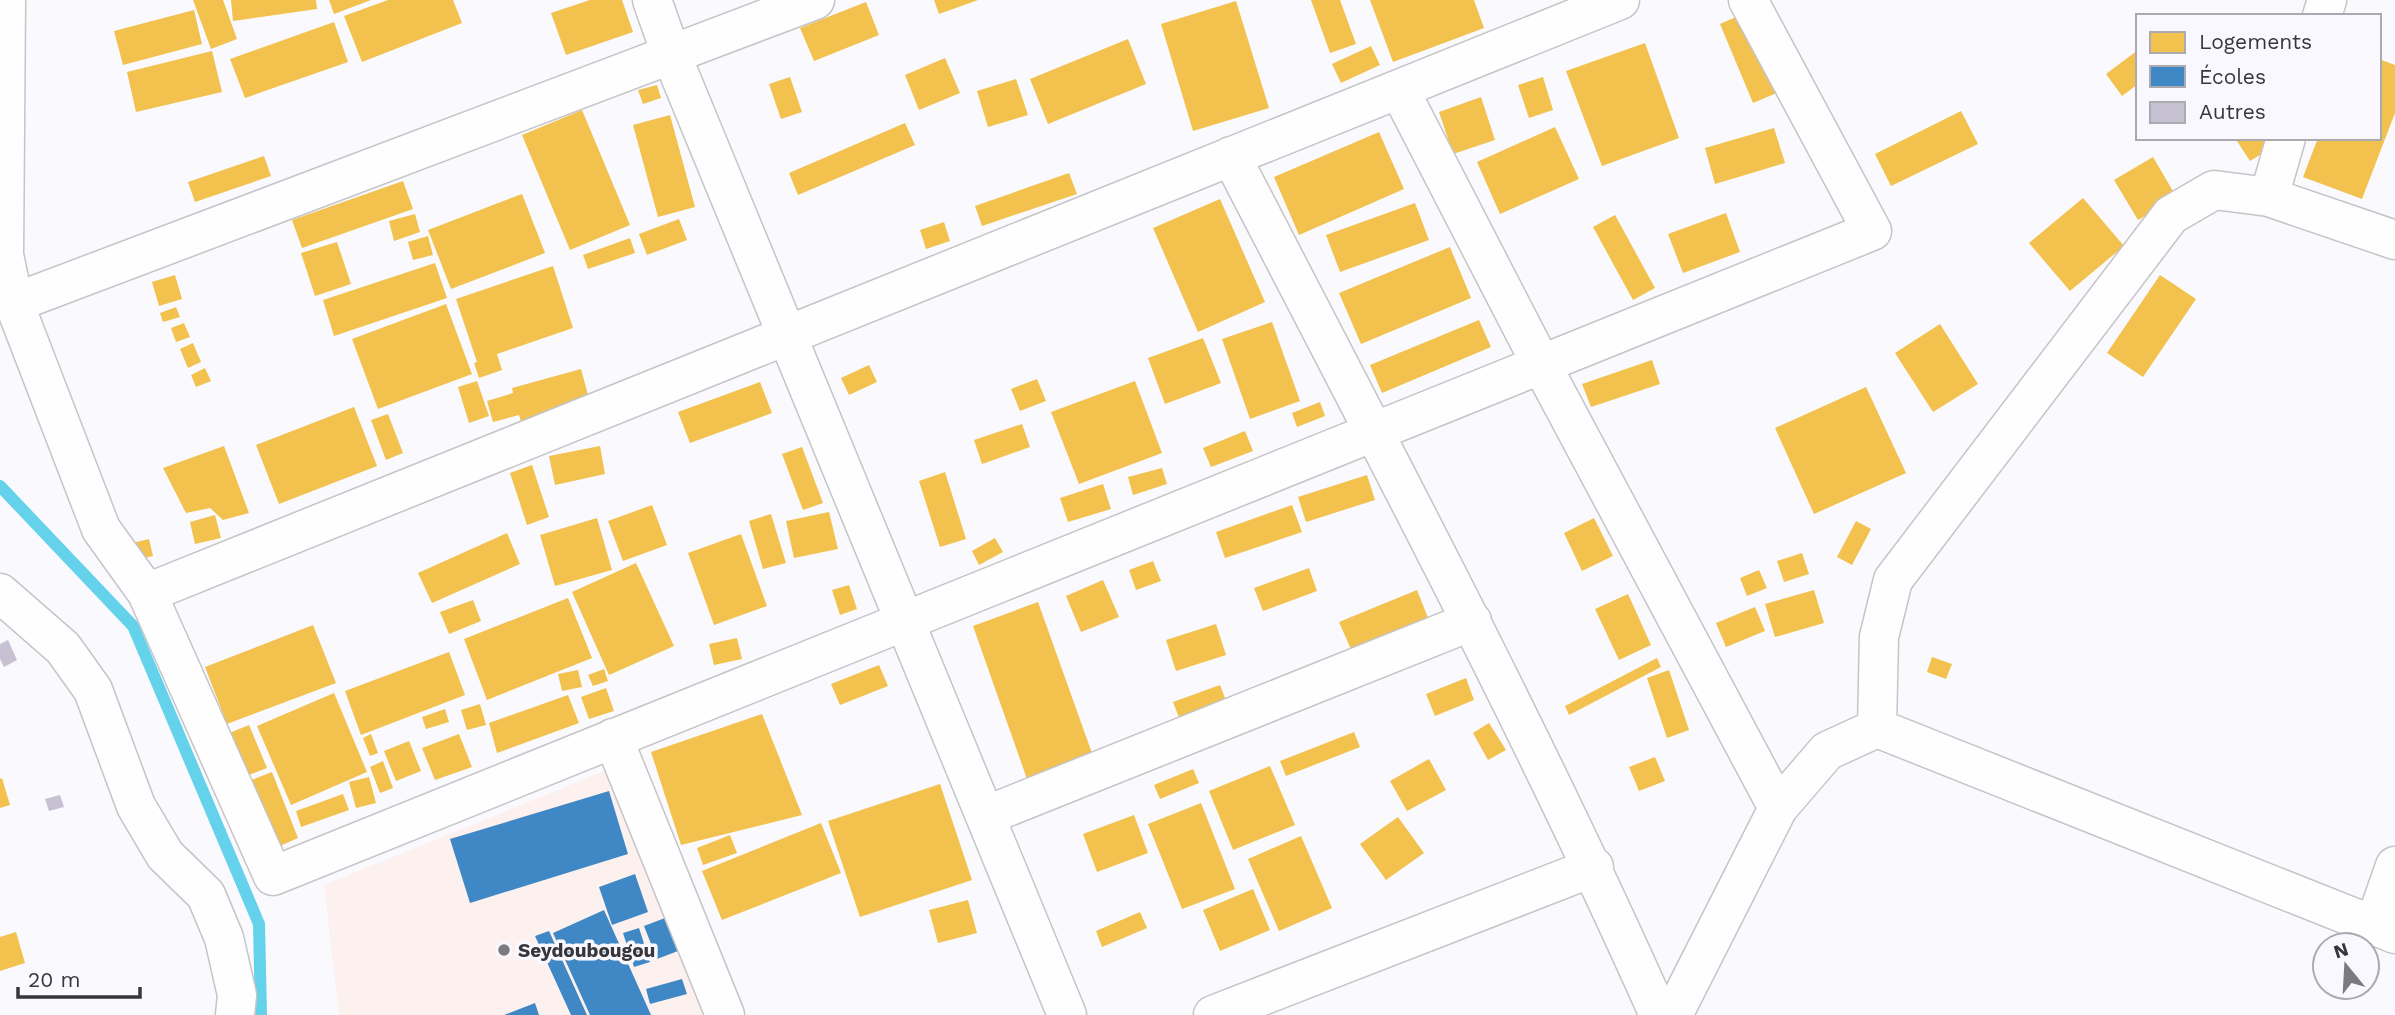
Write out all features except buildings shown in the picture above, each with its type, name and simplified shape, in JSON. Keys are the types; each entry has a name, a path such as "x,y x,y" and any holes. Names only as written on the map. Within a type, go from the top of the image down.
{"street":[{"path":"6,0 2,255 14,303 101,529 147,593 273,876 1872,231 1748,0"},
{"path":"652,0 671,54 1067,1015"},
{"path":"14,303 815,0"},
{"path":"147,593 1620,0"},
{"path":"1399,89 1541,364 1778,808"},
{"path":"2269,197 2285,140"},
{"path":"1231,156 1472,621 1594,867 1659,1015"},
{"path":"1877,728 1879,637 1893,580 2171,215 2214,190 2269,197 2395,240"},
{"path":"0,593 62,648 93,690 136,806 165,855 206,895 224,938 237,995 236,1015"},
{"path":"985,816 1472,621"},
{"path":"1672,1015 1778,808 1826,751 1877,728 2384,930 2395,866"},
{"path":"613,738 725,1015"},
{"path":"1213,1015 1594,867"}],"shaded area":[{"name":"Seydoubougou","path":"607,770 703,1015 339,1015 324,885"}],"waterway":[{"path":"0,486 133,626 259,924 261,1015"}],"place":[{"name":"Seydoubougou","path":"504,950"}]}
